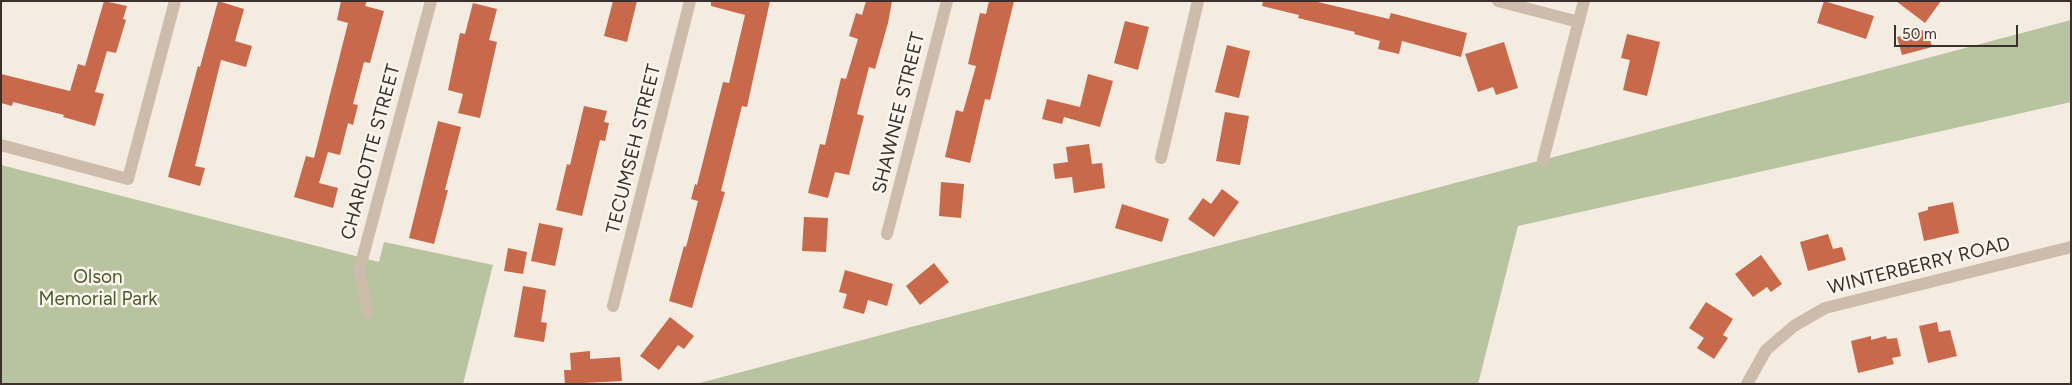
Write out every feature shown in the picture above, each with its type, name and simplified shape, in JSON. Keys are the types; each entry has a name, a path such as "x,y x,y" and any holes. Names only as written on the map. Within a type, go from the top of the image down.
{"street":[{"path":"1,145 128,179 174,1"},
{"name":"CHARLOTTE STREET","path":"368,313 359,271 431,1"},
{"name":"TECUMSEH STREET","path":"613,306 690,1"},
{"name":"SHAWNEE STREET","path":"888,234 947,1"},
{"path":"1161,158 1198,1"},
{"path":"1498,1 1578,22"},
{"path":"1543,160 1584,1"},
{"name":"WINTERBERRY ROAD","path":"1747,384 1766,350 1794,326 1825,308 2071,247"}],"green space":[{"path":"2071,20 2071,102 1518,226 1478,384 696,384"},
{"name":"Olson Memorial Park","path":"1,165 379,262 384,242 493,265 463,384 1,384"}],"building":[{"path":"104,1 127,6 123,19 126,20 116,53 107,51 95,92 104,94 95,126 63,117 64,115 13,102 12,106 1,103 1,74 70,91 78,64 85,66"},
{"path":"218,1 244,9 235,41 252,46 246,67 221,60 195,166 205,168 200,186 168,177"},
{"path":"341,1 367,1 365,6 384,11 370,63 364,62 353,104 358,105 353,125 348,123 340,155 328,152 319,183 338,188 333,208 294,197 306,156 314,158 348,23 337,20"},
{"path":"613,1 637,1 627,42 604,36"},
{"path":"711,1 770,1 747,107 742,106 721,191 725,192 692,308 669,301 698,201 691,199 695,184 697,185 723,82 729,83 745,15 711,6"},
{"path":"866,1 892,1 875,69 869,67 857,114 864,116 849,175 835,172 828,198 808,193 820,144 825,145 841,78 846,79 858,39 849,36 856,13 862,15"},
{"path":"989,1 1014,1 990,100 985,99 970,163 945,157 956,110 963,112 976,66 968,64 980,13 986,14"},
{"path":"1263,1 1314,1 1389,19 1391,13 1467,33 1461,57 1402,41 1399,54 1378,49 1380,41 1354,34 1355,32 1298,18 1299,15 1262,6"},
{"path":"1824,1 1874,16 1866,39 1817,23"},
{"path":"1896,1 1941,1 1925,23"},
{"path":"473,3 497,9 489,40 497,42 480,118 458,113 463,94 448,90 460,33 465,34"},
{"path":"1125,21 1149,27 1138,70 1114,63"},
{"path":"1927,29 1932,47 1902,55 1897,37"},
{"path":"1627,34 1660,42 1647,96 1623,90 1630,60 1621,58"},
{"path":"1504,42 1518,88 1496,95 1493,87 1478,92 1465,54"},
{"path":"1227,45 1250,51 1239,98 1215,92"},
{"path":"1088,74 1113,81 1100,127 1064,117 1062,124 1042,119 1047,99 1080,107"},
{"path":"584,106 607,111 604,122 609,123 605,141 600,140 582,216 556,210 567,164 570,165"},
{"path":"1225,112 1249,116 1240,165 1216,161"},
{"path":"438,121 461,127 434,244 409,238"},
{"path":"1089,144 1092,164 1102,163 1105,188 1074,193 1072,177 1055,179 1053,164 1068,162 1066,147"},
{"path":"941,182 964,184 961,218 939,216"},
{"path":"1222,189 1239,202 1214,237 1188,219 1203,198 1211,204"},
{"path":"1953,202 1959,233 1924,241 1918,213 1928,210 1928,207"},
{"path":"1122,204 1169,219 1162,242 1115,228"},
{"path":"804,217 828,218 826,252 802,251"},
{"path":"539,223 563,228 555,266 531,261"},
{"path":"1828,234 1833,249 1842,247 1846,260 1808,271 1800,242"},
{"path":"508,248 527,252 523,274 504,271"},
{"path":"1761,255 1782,284 1771,292 1767,287 1753,297 1735,274"},
{"path":"934,263 949,282 920,305 906,286"},
{"path":"845,270 893,284 887,306 868,300 864,314 843,308 847,294 839,292"},
{"path":"523,286 546,290 541,322 547,323 544,342 514,337"},
{"path":"1706,302 1733,319 1723,335 1728,338 1714,359 1697,348 1704,338 1689,328"},
{"path":"670,317 694,336 684,349 678,345 659,370 640,356"},
{"path":"1937,322 1939,332 1950,330 1957,356 1928,363 1919,326"},
{"path":"1871,336 1871,340 1886,336 1887,339 1897,338 1901,356 1892,358 1894,364 1858,373 1851,341"},
{"path":"590,351 590,359 620,357 622,381 565,384 564,370 571,370 570,353"}]}
